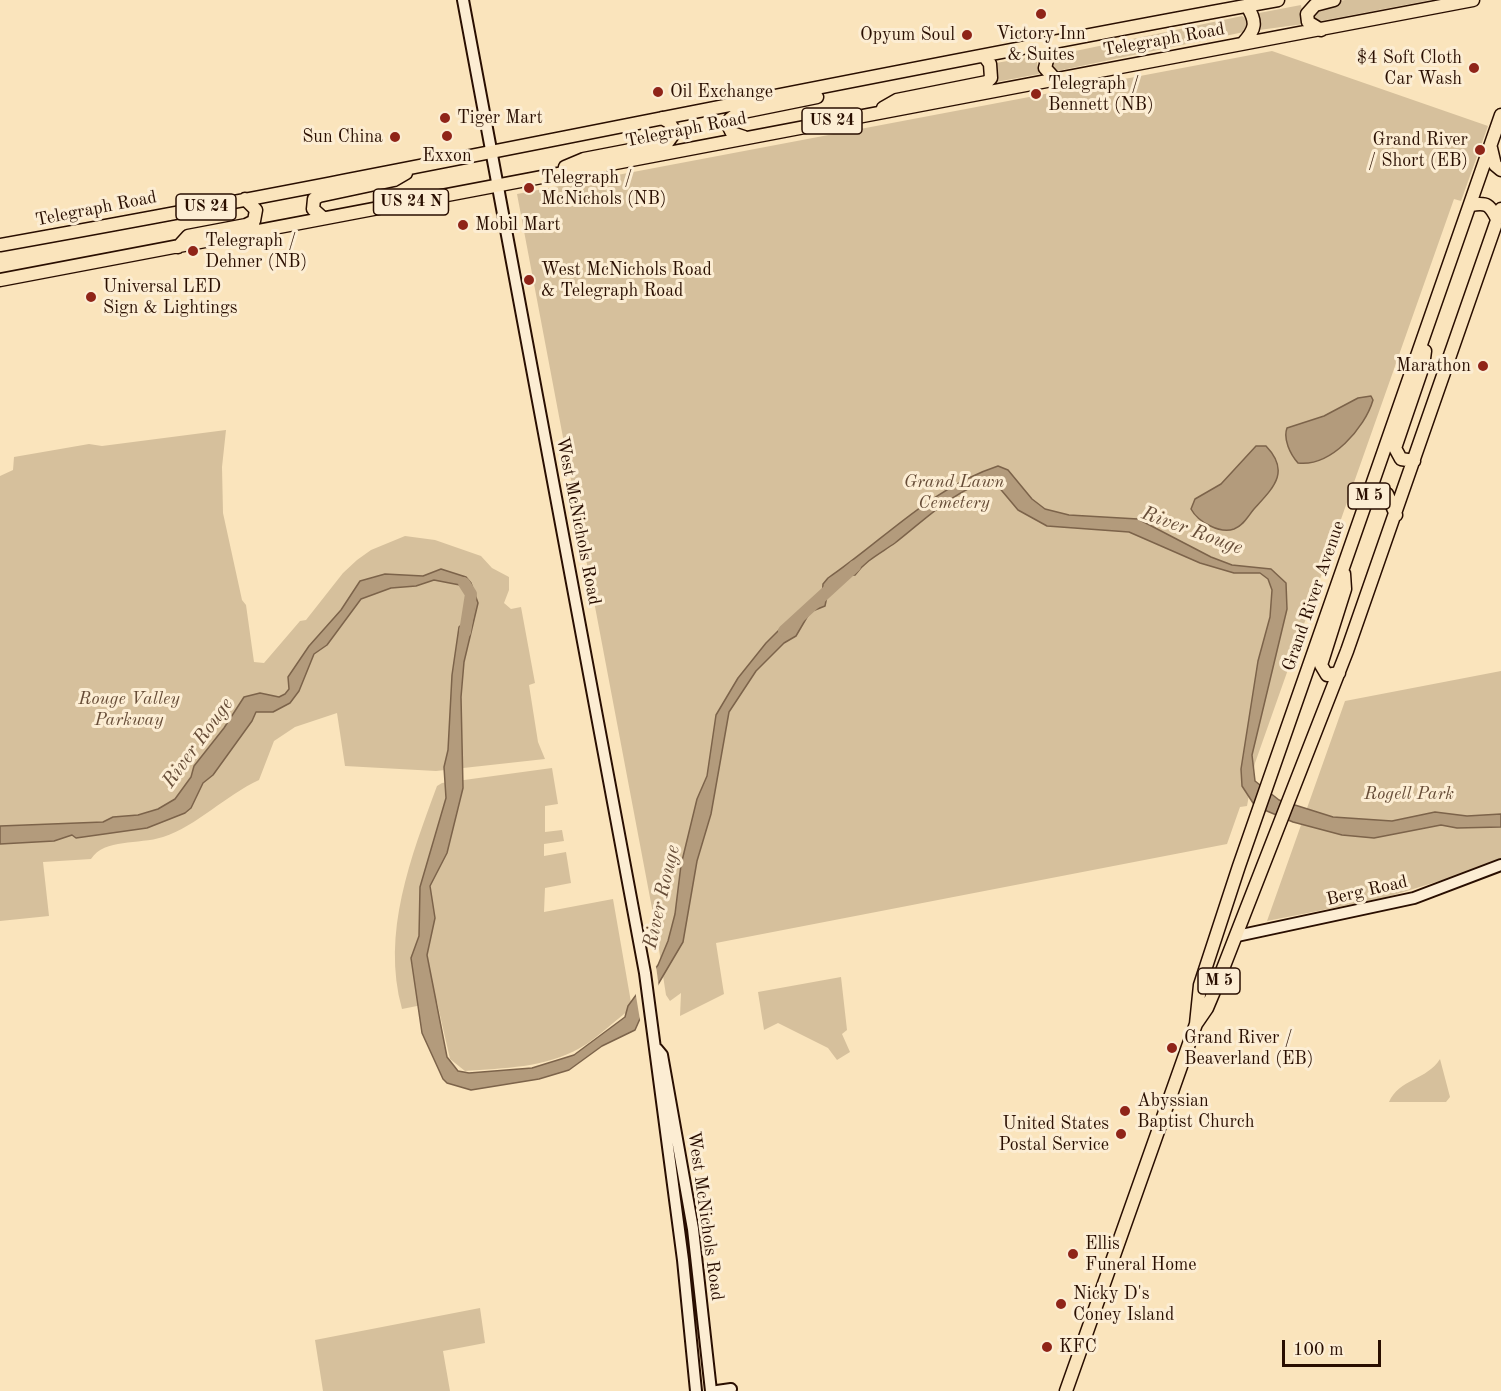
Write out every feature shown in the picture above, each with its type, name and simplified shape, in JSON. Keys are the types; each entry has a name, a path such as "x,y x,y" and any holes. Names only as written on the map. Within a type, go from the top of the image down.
{"main road":[{"name":"West McNichols Road","path":"463,0 645,973 657,1049 662,1055 685,1176 711,1391"},
{"name":"Telegraph Road","path":"0,245 412,168 1278,0"},
{"path":"1321,30 1308,22 1307,14 1315,5 1334,0"},
{"name":"Telegraph Road","path":"0,280 1473,0"},
{"path":"1243,43 1255,27 1255,20 1247,6"},
{"path":"1051,44 1045,68 1046,73 1055,79"},
{"path":"874,113 897,100 987,82 992,70 985,57"},
{"path":"744,137 732,133 729,127 730,119 738,113 814,98 858,82"},
{"name":"Grand River Avenue","path":"1066,1391 1196,1024 1200,985 1267,786 1501,115"},
{"name":"Telegraph Road","path":"543,177 584,159 667,143 675,132 669,122 658,119"},
{"path":"1490,147 1495,165 1501,170"},
{"name":"Telegraph Road","path":"323,218 313,208 314,199 319,196 394,180 412,168"},
{"path":"178,247 188,236 246,225 254,221 256,210 245,199"},
{"path":"1471,205 1485,203 1499,214"},
{"name":"Grand River Avenue","path":"1196,1024 1208,1008 1339,674 1499,214"},
{"path":"1414,460 1401,459 1395,448 1423,366 1426,332"},
{"path":"1371,491 1388,494 1396,515"},
{"path":"1339,674 1327,675 1321,665 1345,590 1344,567"},
{"name":"Berg Road","path":"1237,936 1414,898 1501,865"},
{"path":"1229,899 1248,908"},
{"path":"1217,934 1237,936"},
{"name":"West McNichols Road","path":"657,1049 654,1057 675,1197 696,1391"},
{"path":"717,1391 731,1389"}],"green space":[{"path":"1345,0 1431,0 1321,21 1314,18 1312,14 1322,4"},
{"path":"1301,5 1304,24 1259,30 1259,13"},
{"path":"1242,16 1248,20 1247,30 1244,32 1057,71 1050,69 1052,58 1061,54"},
{"name":"Grand Lawn Cemetery","path":"1272,51 1488,126 1461,201 1454,199 1255,763 1247,806 1240,807 1227,844 716,943 724,994 680,1016 681,993 670,1001 666,995 655,924 517,194"},
{"path":"1036,56 1039,74 996,82 996,63"},
{"name":"Rouge Valley Parkway","path":"226,430 222,467 223,513 242,600 246,605 254,662 264,663 300,621 306,620 343,573 371,550 405,536 435,540 481,556 492,568 509,577 509,590 504,603 511,609 521,607 535,683 529,685 538,742 545,759 436,771 345,766 337,713 295,727 274,741 259,780 188,826 163,837 113,845 97,852 91,859 43,862 49,916 0,921 0,476 13,470 14,457 89,444 102,446"},
{"name":"Rogell Park","path":"1501,671 1501,862 1384,898 1267,921 1345,701"},
{"path":"552,768 558,804 545,806 545,832 562,830 564,841 544,844 544,856 566,852 571,883 545,888 544,912 613,899 632,1008 593,1039 567,1055 524,1066 465,1071 450,1059 437,1002 402,1009 396,981 395,952 397,924 409,868 437,786 442,783"},
{"path":"841,977 847,1030 842,1034 850,1052 837,1060 828,1048 778,1023 764,1030 758,992"},
{"path":"1440,1059 1450,1097 1446,1102 1389,1102 1399,1089 1428,1071"},
{"path":"480,1308 485,1343 443,1351 450,1391 323,1391 315,1340"}],"shaded area":[{"path":"1371,396 1373,400 1369,411 1345,444 1323,459 1310,463 1298,463 1288,446 1287,428 1324,416 1358,398"},
{"path":"1256,446 1266,446 1277,464 1278,472 1273,487 1246,520 1234,529 1222,530 1210,526 1191,509 1195,499 1221,484"},
{"path":"998,466 1008,470 1032,499 1045,509 1069,515 1138,519 1211,557 1232,565 1271,569 1286,583 1287,609 1252,755 1255,781 1279,800 1333,817 1392,821 1435,812 1467,816 1501,814 1501,827 1457,828 1441,825 1374,838 1342,835 1293,822 1255,806 1242,786 1241,769 1258,661 1270,617 1272,590 1268,579 1260,573 1234,573 1200,563 1129,532 1047,526 1018,510 992,479 978,484 941,506 869,561 855,575 839,576 829,586 825,606 810,612 796,636 784,643 756,671 729,712 711,814 697,861 683,942 647,1003 635,1030 602,1046 569,1070 539,1079 471,1090 447,1083 443,1079 422,1033 411,958 419,936 420,887 446,798 444,767 448,750 452,675 459,627 472,615 474,607 473,599 465,586 434,580 416,586 391,588 361,599 327,645 314,654 299,691 290,703 273,712 256,712 213,775 203,783 191,808 185,813 147,828 76,838 72,835 54,841 0,844 0,826 103,822 113,817 138,815 158,809 175,799 191,777 194,766 224,728 244,697 260,693 279,697 285,694 289,689 288,677 309,646 341,610 360,581 385,574 423,576 441,569 466,577 471,583 478,603 464,662 461,697 463,788 447,853 430,886 435,918 427,955 447,1057 458,1071 469,1073 532,1068 574,1055 625,1017 628,1006 658,965 668,941 675,914 681,865 697,799 707,776 716,715 738,678 783,626 799,617 805,607 822,599 823,584 828,578 951,487"}],"pier":[{"path":"656,966 659,988 641,1026 635,990"}],"waterway":[{"name":"River Rouge","path":"784,631 855,566"},
{"name":"River Rouge","path":"464,583 471,594 465,632"}],"place":[{"name":"Victory Inn & Suites","path":"1041,14"},
{"name":"Opyum Soul","path":"967,35"},
{"name":"$4 Soft Cloth Car Wash","path":"1474,68"},
{"name":"Oil Exchange","path":"658,92"},
{"name":"Telegraph / Bennett (NB)","path":"1036,94"},
{"name":"Tiger Mart","path":"445,118"},
{"name":"Exxon","path":"447,136"},
{"name":"Sun China","path":"395,137"},
{"name":"Grand River / Short (EB)","path":"1480,150"},
{"name":"Telegraph / McNichols (NB)","path":"529,188"},
{"name":"Mobil Mart","path":"463,225"},
{"name":"Telegraph / Dehner (NB)","path":"193,251"},
{"name":"West McNichols Road & Telegraph Road","path":"529,280"},
{"name":"Universal LED Sign & Lightings","path":"91,297"},
{"name":"Marathon","path":"1483,366"},
{"name":"Grand River / Beaverland (EB)","path":"1172,1048"},
{"name":"Abyssian Baptist Church","path":"1125,1111"},
{"name":"United States Postal Service","path":"1121,1134"},
{"name":"Ellis Funeral Home","path":"1073,1254"},
{"name":"Nicky D's Coney Island","path":"1061,1304"},
{"name":"KFC","path":"1047,1347"}]}
